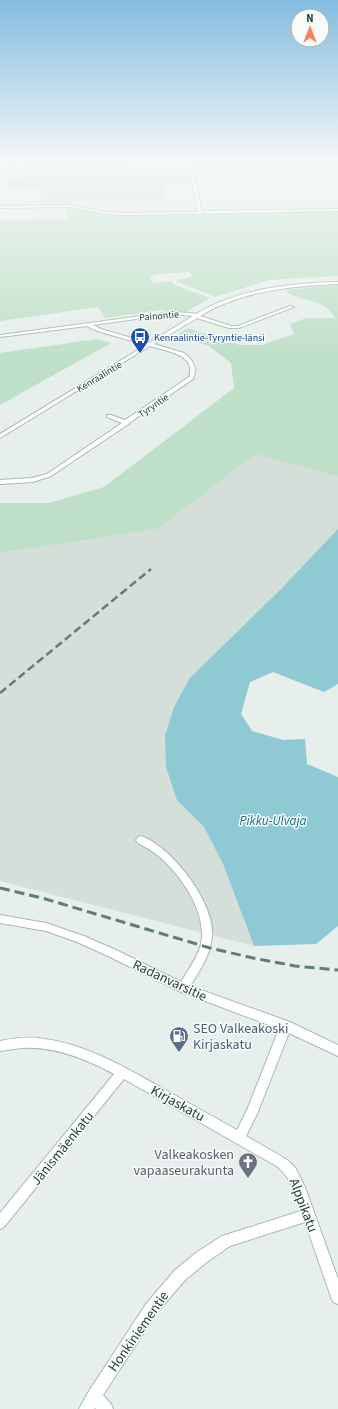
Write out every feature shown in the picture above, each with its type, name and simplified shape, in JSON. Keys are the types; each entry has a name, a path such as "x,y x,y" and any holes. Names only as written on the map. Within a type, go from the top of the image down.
{"street":[{"path":"198,316 235,298 257,292 301,285 338,283"},
{"name":"Painontie","path":"0,336 171,313 198,316 231,327 239,327 292,307"},
{"name":"Kenraalintie","path":"0,436 198,316"},
{"name":"Tyryntie","path":"0,482 33,480 49,475 185,383 193,374 192,364 182,354 99,330 87,324"},
{"path":"109,416 127,423"},
{"path":"141,840 165,855 181,872 194,893 206,922 206,945 183,988"},
{"name":"Radanvarsitie","path":"0,919 46,927 80,939 112,952 183,988 286,1026 338,1051"},
{"path":"239,1138 251,1114 286,1026"},
{"name":"Kirjaskatu","path":"0,1046 27,1043 51,1045 98,1060 239,1138"},
{"name":"Jänismäenkatu","path":"0,1223 114,1084 122,1072"},
{"name":"Alppikatu","path":"239,1138 282,1163 291,1171 299,1187 338,1297"},
{"name":"Honkiniementie","path":"86,1409 151,1309 180,1275 202,1257 227,1241 309,1215"},
{"path":"94,1396 106,1409"}],"shaded area":[{"path":"257,452 338,475 338,529 281,589 177,800 204,827 223,864 254,946 0,881 0,553 158,529"}],"green space":[{"path":"0,227 338,227 338,276 269,280 215,297 176,281 193,276 189,272 155,274 150,278 153,283 171,281 175,285 210,298 184,313 163,310 105,318 98,307 0,321"},
{"path":"338,285 338,476 255,454 158,529 0,553 0,503 49,503 104,487 234,388 231,363 209,346 176,336 187,328 240,345 262,345 294,334 290,324 306,318 335,318 323,306 291,295 285,290"},
{"path":"97,339 111,343 0,405 0,353"}],"water":[{"name":"Pikku-Ulvaja","path":"338,529 338,684 324,692 273,672 250,682 241,714 252,731 283,740 305,739 307,764 338,777 338,926 316,944 254,946 223,864 204,827 177,800 166,767 165,736 174,707 190,678 281,589"}],"railway":[{"path":"0,693 151,569"},
{"path":"0,888 42,898 210,948 295,966 338,970"}],"place":[{"name":"Kenraalintie-Tyryntie-länsi","path":"140,354"},
{"name":"SEO Valkeakoski Kirjaskatu","path":"179,1053"},
{"name":"Valkeakosken vapaaseurakunta","path":"248,1179"}]}
